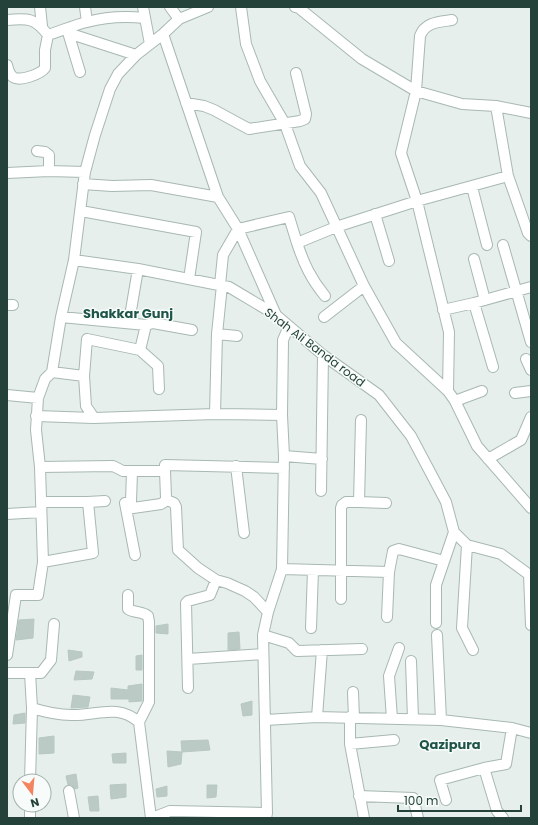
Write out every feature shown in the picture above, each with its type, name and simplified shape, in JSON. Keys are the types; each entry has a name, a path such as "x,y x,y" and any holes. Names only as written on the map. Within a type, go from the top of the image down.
{"street":[{"path":"7,65 11,76 16,78 25,78 43,71 45,66 45,50 48,35 42,26 40,7"},
{"path":"85,7 87,22"},
{"path":"143,7 150,44"},
{"path":"170,7 179,19"},
{"path":"7,648 16,595 38,596 43,562 40,467 36,430 38,398 45,379 52,372 61,317 74,260 85,172 95,135 110,89 118,74 136,55 163,34 179,19 208,7"},
{"path":"241,7 246,44 260,81 285,124 300,166 321,193 364,286 396,343 448,391 455,401 477,446 531,508"},
{"path":"298,7 362,59 416,91 462,104 496,106 531,113"},
{"path":"48,35 68,31 87,22 108,18 145,18"},
{"path":"7,20 29,19 42,26"},
{"path":"448,391 449,332 417,201 401,152 416,91 422,32 425,27 432,23 452,20"},
{"path":"68,31 136,55"},
{"path":"68,31 80,72"},
{"path":"163,34 218,197 238,229 276,315"},
{"path":"186,103 204,106 214,110 249,129 285,124 305,119 306,114 296,73"},
{"path":"496,106 508,176 528,233 531,236"},
{"path":"37,151 45,152 49,155 49,171"},
{"path":"7,173 49,171 85,172"},
{"path":"297,243 336,227 375,214 508,176"},
{"path":"84,184 151,186 218,197"},
{"path":"472,187 487,245"},
{"path":"81,211 196,232 189,279"},
{"path":"375,214 389,261"},
{"path":"215,414 217,334 223,255 238,229 289,216 307,270 325,296"},
{"path":"504,245 531,342"},
{"path":"474,259 485,300"},
{"name":"Shah Ali Banda road","path":"74,260 138,269 229,287 276,315 323,355 379,395 411,436 446,502 454,532"},
{"path":"129,322 138,269"},
{"path":"324,317 364,286"},
{"path":"443,310 516,292 531,286"},
{"path":"474,303 493,367"},
{"path":"61,317 146,324 153,323 192,330"},
{"path":"140,350 146,324"},
{"path":"128,595 128,609 130,611 144,613 148,616 149,622 149,702 139,722 152,818 170,811 267,816 263,635 268,612 282,569 284,468 282,415 283,340 289,326"},
{"path":"217,334 238,336"},
{"path":"94,418 86,406 84,376 87,339 140,350 158,366 158,389"},
{"path":"321,491 323,355"},
{"path":"526,359 531,370"},
{"path":"52,372 84,376"},
{"path":"455,401 482,391"},
{"path":"515,394 531,391"},
{"path":"7,395 38,398"},
{"path":"36,416 94,418 215,414 282,415"},
{"path":"488,459 521,440 531,417"},
{"path":"358,502 361,420"},
{"path":"284,456 322,459"},
{"path":"167,500 165,465 284,468"},
{"path":"40,467 113,466 124,471 165,471"},
{"path":"236,466 244,533"},
{"path":"132,471 131,502 125,503 135,555"},
{"path":"126,510 162,504 167,500"},
{"path":"167,500 174,503 176,507 178,550 198,568 216,580 245,591 254,597 268,612"},
{"path":"7,514 41,507 105,501"},
{"path":"43,562 93,553 88,502"},
{"path":"341,599 342,505 346,502 386,503"},
{"path":"436,623 436,585 454,532 468,545 501,554 530,576 531,625"},
{"path":"468,545 462,628 473,650"},
{"path":"387,617 389,572 392,553 394,550 396,549 444,561"},
{"path":"282,569 389,572"},
{"path":"311,628 313,570"},
{"path":"188,688 186,602 210,595 216,580"},
{"path":"7,673 41,673 51,660 54,624"},
{"path":"263,635 289,643 297,651 362,649"},
{"path":"438,635 441,720"},
{"path":"392,719 389,676 399,648"},
{"path":"317,717 322,650"},
{"path":"188,659 263,654"},
{"path":"411,661 413,719"},
{"path":"30,673 32,708 30,773"},
{"path":"353,692 350,744 364,818"},
{"path":"32,708 49,713 73,715 106,711 130,715 139,722"},
{"path":"266,720 317,717 441,720 512,728 531,733"},
{"path":"446,800 440,780 484,768 506,764 512,728"},
{"path":"350,744 394,740"},
{"path":"484,768 498,811 503,818"},
{"path":"69,791 74,818"},
{"path":"360,796 413,798 418,818"}],"building":[{"path":"34,619 33,638 16,640 19,620"},
{"path":"168,624 168,634 156,633 156,626"},
{"path":"239,632 240,649 228,650 228,633"},
{"path":"68,650 82,652 82,657 69,661"},
{"path":"142,655 142,670 136,670 136,656"},
{"path":"76,671 94,672 92,679 74,680"},
{"path":"142,684 142,701 129,702 129,699 111,699 111,688 128,690 128,686"},
{"path":"73,695 90,697 88,707 71,708"},
{"path":"252,701 252,715 243,716 241,704"},
{"path":"25,713 25,723 13,724 14,715"},
{"path":"54,736 54,753 39,754 39,738"},
{"path":"208,740 210,750 182,752 181,741"},
{"path":"167,751 182,752 181,764 168,767"},
{"path":"126,753 126,763 113,763 112,754"},
{"path":"76,774 78,788 75,789 72,785 68,785 66,776"},
{"path":"126,784 126,797 111,799 110,785"},
{"path":"207,785 217,785 216,797 207,798"},
{"path":"167,786 167,796 157,797 156,789"},
{"path":"98,796 99,811 90,811 88,797"}],"district":[{"name":"Shakkar Gunj","path":"128,313"},
{"name":"Qazipura","path":"450,744"}]}
